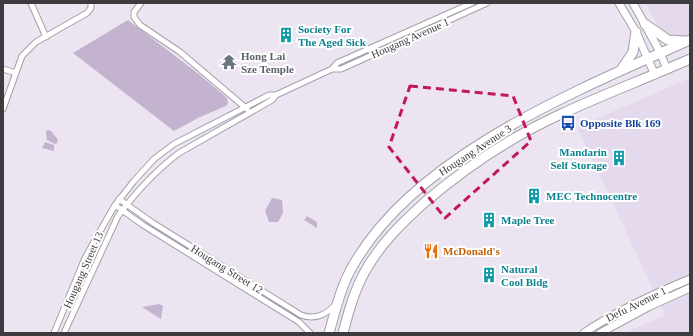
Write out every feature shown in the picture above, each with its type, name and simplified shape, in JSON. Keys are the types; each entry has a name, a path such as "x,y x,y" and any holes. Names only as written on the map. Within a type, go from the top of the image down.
{"highway":[{"path":"645,24 668,40 690,40"},
{"path":"620,71 633,52 636,32"},
{"name":"Hougang Avenue 3","path":"329,333 341,290 348,273 376,231 436,174 467,152 579,90 690,40"},
{"name":"Hougang Avenue 3","path":"343,333 350,306 367,268 387,239 434,195 490,153 520,135 559,115 690,59"}],"main road":[{"path":"619,3 636,32 655,74"},
{"path":"633,3 667,69"},
{"name":"Defu Avenue 1","path":"584,333 597,324 646,298 690,279"},
{"name":"Defu Avenue 1","path":"600,333 650,306 690,288"}],"street":[{"path":"31,3 46,37"},
{"path":"3,109 22,56 36,42 87,13 91,8 91,3"},
{"path":"141,3 134,12 134,17 140,25 180,52 250,112"},
{"name":"Hougang Avenue 1","path":"332,69 337,63 472,3"},
{"name":"Hougang Avenue 1","path":"245,107 269,95 276,95 332,69 341,69 487,3"},
{"path":"3,69 16,73"},
{"name":"Hougang Avenue 1","path":"250,112 272,100 276,95"},
{"name":"Hougang Street 13","path":"54,333 85,258 119,199 154,159 174,144 245,107"},
{"name":"Hougang Street 13","path":"64,333 126,204 166,163 212,133 250,112"},
{"path":"208,126 212,133"},
{"name":"Hougang Street 12","path":"119,199 301,315 308,318 318,317 331,310 338,302"},
{"name":"Hougang Street 12","path":"115,205 299,322 310,333"}],"highlighted area":[{"path":"410,86 513,96 531,141 445,218 389,147"}],"shaded area":[{"path":"646,3 690,3 690,35 668,46"},
{"path":"128,20 200,75 227,98 228,103 226,106 200,117 174,131 73,53"},
{"path":"690,78 690,333 625,333 665,315 577,127"},
{"path":"47,130 51,131 58,140 57,143 55,144 47,140"},
{"path":"45,142 54,145 54,151 42,148"},
{"path":"272,198 282,200 283,213 278,222 269,222 265,211"},
{"path":"307,216 317,222 317,228 304,220"},
{"path":"159,304 163,306 161,319 142,307"}],"place":[{"name":"Society For The Aged Sick","path":"286,35"},
{"name":"Hong Lai Sze Temple","path":"229,62"},
{"name":"Opposite Blk 169","path":"568,123"},
{"name":"Mandarin Self Storage","path":"619,158"},
{"name":"MEC Technocentre","path":"534,196"},
{"name":"Maple Tree","path":"489,220"},
{"name":"McDonald's","path":"431,251"},
{"name":"Natural Cool Bldg","path":"489,275"}]}
